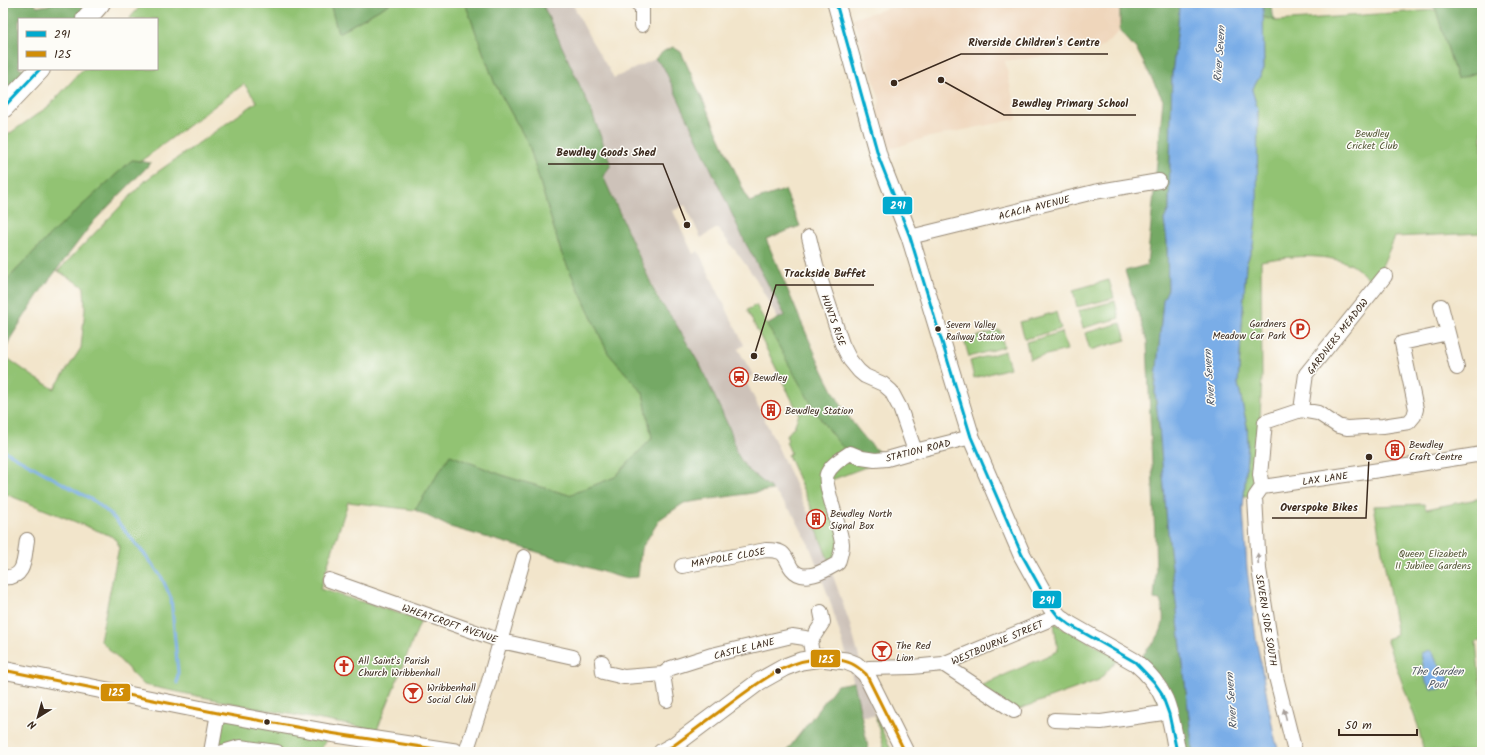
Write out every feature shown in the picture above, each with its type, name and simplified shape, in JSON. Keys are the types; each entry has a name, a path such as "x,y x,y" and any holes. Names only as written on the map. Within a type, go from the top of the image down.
{"highway":[{"path":"87,18 100,3"},
{"path":"3,108 39,70"}],"main road":[{"path":"836,3 879,158 910,237 971,437 1022,554 1048,602 1058,616 1070,625 1135,662 1144,669 1163,695 1170,712 1177,752"},
{"path":"670,750 760,681 785,667 813,658 846,661 856,665 866,674 905,752"},
{"path":"3,670 218,713 431,750 455,752"}],"street":[{"path":"642,25 643,5"},
{"name":"ACACIA AVENUE","path":"910,237 1094,192 1159,181"},
{"name":"HUNTS RISE","path":"809,237 816,266 842,344 850,360 859,371 865,376 883,384 890,391 900,408 915,451"},
{"name":"GARDNERS MEADOW","path":"1301,410 1306,374 1385,276"},
{"path":"1441,306 1457,368"},
{"path":"1262,487 1260,475 1265,422 1301,410 1318,413 1338,426 1347,428 1383,426 1409,422 1414,416 1416,409 1402,343 1448,333"},
{"name":"STATION ROAD","path":"811,575 838,563 841,553 842,544 838,525 826,482 827,475 839,460 850,453 862,458 876,460 887,459 971,437"},
{"name":"LAX LANE","path":"1262,487 1482,454"},
{"name":"SEVERN SIDE SOUTH","path":"1262,487 1255,497 1259,569 1276,676 1295,752"},
{"path":"3,577 13,578 18,575 24,563 29,546"},
{"name":"MAYPOLE CLOSE","path":"679,568 761,550 776,550 785,556 792,570 804,576 811,575"},
{"path":"466,752 487,688 524,557"},
{"name":"WHEATCROFT AVENUE","path":"329,580 500,641 573,657"},
{"path":"813,658 810,642 823,622 821,612"},
{"name":"WESTBOURNE STREET","path":"866,674 869,668 912,667 943,664 1058,616"},
{"name":"CASTLE LANE","path":"602,662 603,672 616,675 637,676 663,674 671,668 712,655 792,636 805,638 810,642"},
{"path":"943,664 1014,712"},
{"path":"663,674 667,700"},
{"path":"1054,720 1101,722 1170,712"},
{"path":"218,713 215,752 240,747 277,752"}],"shaded area":[{"path":"542,3 572,3 591,40 614,78 655,59 664,68 745,242 785,315 778,319 756,279 717,228 701,238 685,205 673,211 693,254 698,251 744,345 738,349 753,375 745,379 808,513 813,511 814,513 817,512 821,523 815,525 849,621 875,715 862,716 846,653 829,598 810,547 793,514 773,490 746,468 736,452 731,432 701,367 673,319 659,299 603,176 611,164 591,110"},
{"path":"907,3 1120,3 1120,31 1098,50 1005,61 1017,119 925,138 887,150 877,117 880,100 853,18"}],"green space":[{"path":"3,3 34,3 37,7 51,3 91,3 79,18 18,18 18,70 32,70 3,98 5,23 3,19"},
{"path":"143,3 330,3 338,33 391,3 465,3 495,84 529,145 561,252 608,353 643,393 652,438 615,477 569,495 507,477 450,455 415,510 348,502 320,589 421,620 377,730 261,709 144,685 100,640 119,547 117,541 111,536 3,493 3,355 54,389 81,348 85,308 84,287 58,271 146,180 257,102 244,84 141,161 132,160 52,233 3,284 3,138 49,106 82,70 158,70 158,18 130,18"},
{"path":"330,3 391,3 338,33"},
{"path":"465,3 542,3 591,110 611,165 603,176 658,299 673,319 701,367 731,432 736,452 746,468 773,490 684,503 660,519 641,549 638,577 623,578 450,527 415,510 450,455 507,477 569,495 615,477 652,438 643,393 608,353 561,252 529,145 495,84"},
{"path":"1120,3 1179,3 1178,26 1172,74 1169,209 1164,220 1167,241 1168,289 1163,300 1155,392 1167,523 1193,752 1180,752 1141,659 1158,637 1163,622 1163,611 1160,600 1154,599 1156,574 1147,341 1125,271 1147,265 1163,100 1137,50 1120,31"},
{"path":"1263,3 1271,3 1272,15 1276,21 1263,17"},
{"path":"1430,3 1482,3 1482,71 1457,79 1436,10"},
{"name":"Bewdley Cricket Club","path":"1436,10 1457,79 1482,71 1482,233 1395,237 1374,284 1350,264 1328,258 1306,256 1261,261 1262,375 1260,419 1251,493 1250,496 1244,496 1248,443 1247,426 1238,384 1246,265 1253,245 1258,110 1252,90 1264,69 1263,17 1276,21"},
{"path":"3,19 5,23 5,57 3,58"},
{"path":"673,47 681,52 749,202 785,190 800,226 766,239 811,344 837,398 859,431 872,446 887,459 854,454 841,446 818,415 767,325 785,315 745,242 664,68 655,59 664,51"},
{"path":"132,160 151,163 94,221 40,292 10,339 3,358 4,283 52,233"},
{"path":"1109,280 1114,298 1077,307 1073,290"},
{"path":"1115,301 1119,318 1083,328 1078,311"},
{"path":"756,305 817,414 832,435 887,459 826,482 842,544 831,567 815,525 821,522 817,513 814,514 788,455 791,453 786,442 788,440 786,436 794,427 799,414 747,310"},
{"path":"1056,312 1061,329 1025,339 1020,322"},
{"path":"1121,323 1126,340 1090,350 1085,333"},
{"path":"1000,330 1004,347 969,357 964,340"},
{"path":"1062,332 1067,350 1030,359 1026,342"},
{"path":"1005,351 1010,368 974,378 970,361"},
{"name":"Queen Elizabeth II Jubilee Gardens","path":"1482,498 1482,641 1476,642 1482,701 1482,752 1424,752 1418,726 1386,639 1397,635 1374,506 1424,504 1426,509"},
{"path":"1054,623 1119,658 1099,680 1014,711 978,687 1058,651"},
{"path":"854,682 869,752 786,752 837,685"},
{"path":"218,713 330,733 319,752 211,752"},
{"path":"875,715 892,752 885,752"}],"water":[{"name":"River Severn","path":"1179,3 1263,3 1264,69 1252,90 1258,110 1257,208 1253,245 1246,265 1238,384 1247,426 1248,443 1243,509 1247,569 1256,638 1274,735 1279,752 1193,752 1167,523 1155,392 1163,300 1168,289 1167,241 1164,220 1169,209 1172,74 1178,27"},
{"name":"The Garden Pool","path":"1429,650 1433,653 1437,663 1447,671 1449,682 1441,688 1431,689 1426,682 1421,653"}],"waterway":[{"path":"3,450 94,501 109,513 150,561 162,578 171,598 178,672 177,683"}],"transit line":[{"name":"291","path":"836,3 879,158 910,237 971,437 1022,555 1051,607 1058,616 1070,625 1135,662 1154,682 1161,692 1169,714 1177,752"},
{"name":"291","path":"3,108 39,70"},
{"name":"125","path":"662,752 673,746 764,679 790,665 818,659 833,659 848,662 855,665 866,674 905,752"},
{"name":"125","path":"3,670 218,713 330,733 455,752"}],"place":[{"name":"Bewdley Primary School","path":"941,80"},
{"name":"Riverside Children's Centre","path":"894,83"},
{"name":"Bewdley Goods Shed","path":"687,225"},
{"name":"Severn Valley Railway Station","path":"938,329"},
{"name":"Gardners Meadow Car Park","path":"1300,329"},
{"name":"Trackside Buffet","path":"754,356"},
{"name":"Bewdley","path":"739,377"},
{"name":"Bewdley Station","path":"771,410"},
{"name":"Bewdley Craft Centre","path":"1395,450"},
{"name":"Overspoke Bikes","path":"1369,457"},
{"name":"Bewdley North Signal Box","path":"816,519"},
{"name":"The Red Lion","path":"882,651"},
{"name":"All Saint's Parish Church Wribbenhall","path":"344,666"},
{"name":"Wribbenhall Social Club","path":"413,693"}]}
